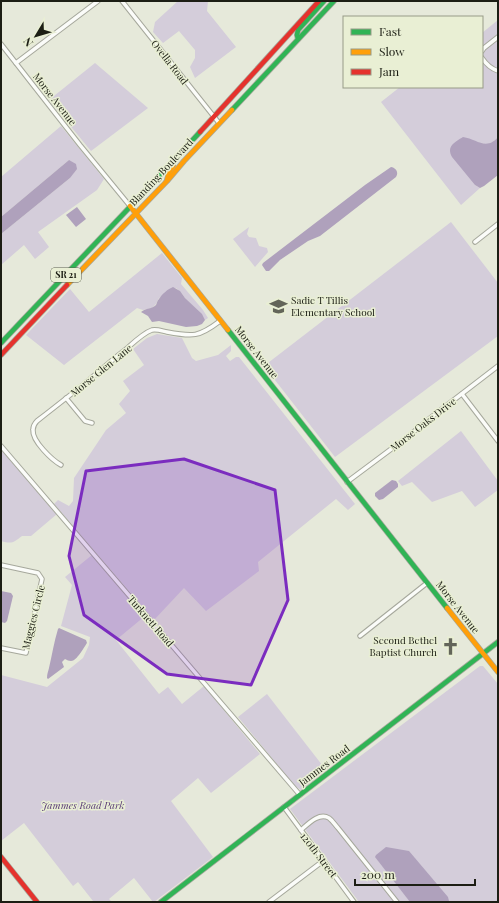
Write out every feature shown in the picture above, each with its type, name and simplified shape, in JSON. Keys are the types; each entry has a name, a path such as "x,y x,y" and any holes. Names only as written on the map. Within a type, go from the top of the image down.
{"street":[{"path":"16,63 98,1"},
{"name":"Ovella Road","path":"122,1 219,123"},
{"name":"Blanding Boulevard","path":"1,343 214,116 319,1"},
{"path":"298,39 297,35 300,28 324,1"},
{"name":"Blanding Boulevard","path":"1,355 167,181 219,123 334,1"},
{"path":"483,50 498,37"},
{"name":"Morse Avenue","path":"1,44 498,672"},
{"path":"483,60 493,69 498,71"},
{"path":"167,181 169,172 173,166 172,161"},
{"path":"475,242 498,224"},
{"path":"71,268 78,275"},
{"name":"Morse Glen Lane","path":"61,465 54,461 36,440 33,430 37,421 145,334 152,330 191,336 208,330 220,321"},
{"path":"13,330 19,336"},
{"name":"Morse Oaks Drive","path":"347,482 498,366"},
{"path":"462,394 498,441"},
{"path":"66,398 84,421 92,423"},
{"name":"Turknett Road","path":"1,446 300,795"},
{"name":"Maggies Circle","path":"1,565 38,573 42,579 26,653 1,648"},
{"path":"360,636 427,583"},
{"name":"Jammes Road","path":"161,902 498,642"},
{"name":"120th Street","path":"284,807 354,902"},
{"path":"301,830 316,818 329,818 397,902"},
{"path":"1,857 36,902"},
{"path":"269,902 323,860"}],"highlighted area":[{"path":"184,459 275,490 288,600 251,685 167,674 84,615 69,556 86,471"}],"green space":[{"path":"178,1 208,1 207,11 236,47 195,78 190,67 195,58 195,50 179,31 163,43 153,32 155,22"},
{"path":"498,20 498,137 494,141 487,144 479,143 466,138 475,185 480,188 461,205 381,102 399,88 483,88 483,32"},
{"path":"95,63 148,108 91,151 49,100"},
{"path":"61,126 104,179 97,190 38,232 49,247 35,259 24,245 1,265 1,234 70,178 69,160 1,217 1,177"},
{"path":"451,222 498,283 498,336 335,457 264,366"},
{"path":"249,227 247,234 249,237 256,238 259,246 267,248 268,252 255,267 233,239"},
{"path":"162,253 182,278 181,284 208,318 205,320 176,288 159,298 152,308 143,310 137,308 64,365 26,335 70,289 89,312"},
{"path":"157,334 182,338 192,358 196,361 218,355 231,345 231,351 226,356 230,361 236,357 239,357 355,504 348,510 336,499 258,562 259,571 206,611 184,588 154,620 54,504 58,500 69,506 73,501 74,478 106,430 126,413 119,404 130,391 123,381 144,365 133,349 147,338"},
{"path":"461,431 498,481 498,490 475,507 462,491 432,502 412,482 402,486 398,481"},
{"path":"1,450 57,514 31,536 22,536 10,543 1,541"},
{"name":"Jammes Road Park","path":"92,555 145,616 116,640 159,694 168,687 182,704 204,686 260,754 211,793 198,778 171,801 213,857 154,902 134,878 109,899 112,902 91,902 93,901 78,882 73,886 24,823 1,841 1,675 47,687 83,658 89,645 90,637 61,626 72,585 65,577"},
{"path":"480,666 483,666 498,684 498,902 359,902 290,809"},
{"path":"267,694 326,770 301,790 295,786 238,717"}],"shaded area":[{"path":"463,137 485,144 494,141 498,137 498,175 480,188 475,185 450,153 452,145"},
{"path":"69,160 76,164 77,169 70,178 1,234 1,217"},
{"path":"391,167 396,170 396,177 320,236 308,241 280,260 269,271 266,271 262,265 263,263"},
{"path":"77,207 86,219 76,227 66,215"},
{"path":"173,287 180,291 185,298 202,314 205,320 202,324 186,327 159,321 152,322 148,316 141,312 156,305 163,294"},
{"path":"392,480 396,481 398,487 383,499 379,500 375,496 375,493"},
{"path":"1,591 11,593 13,596 7,621 5,623 1,622"},
{"path":"59,628 86,640 87,643 76,659 69,661 65,659 62,662 64,667 48,679 47,674"},
{"path":"386,847 409,851 448,897 449,901 410,902 375,857"}],"traffic: fast":[{"path":"298,39 298,30 324,1"},
{"path":"232,110 334,1"},
{"path":"1,343 200,132"},
{"path":"228,330 447,608"},
{"path":"161,902 498,642"}],"traffic: slow":[{"path":"67,285 167,181 232,110"},
{"path":"167,180 169,172 173,166 173,161"},
{"path":"130,206 228,330"},
{"path":"447,608 498,672"}],"traffic: jam":[{"path":"200,132 319,1"},
{"path":"1,355 67,285"},
{"path":"1,857 37,902"}],"place":[{"name":"Sadie T Tillis Elementary School","path":"278,306"},
{"name":"Second Bethel Baptist Church","path":"450,646"}]}
